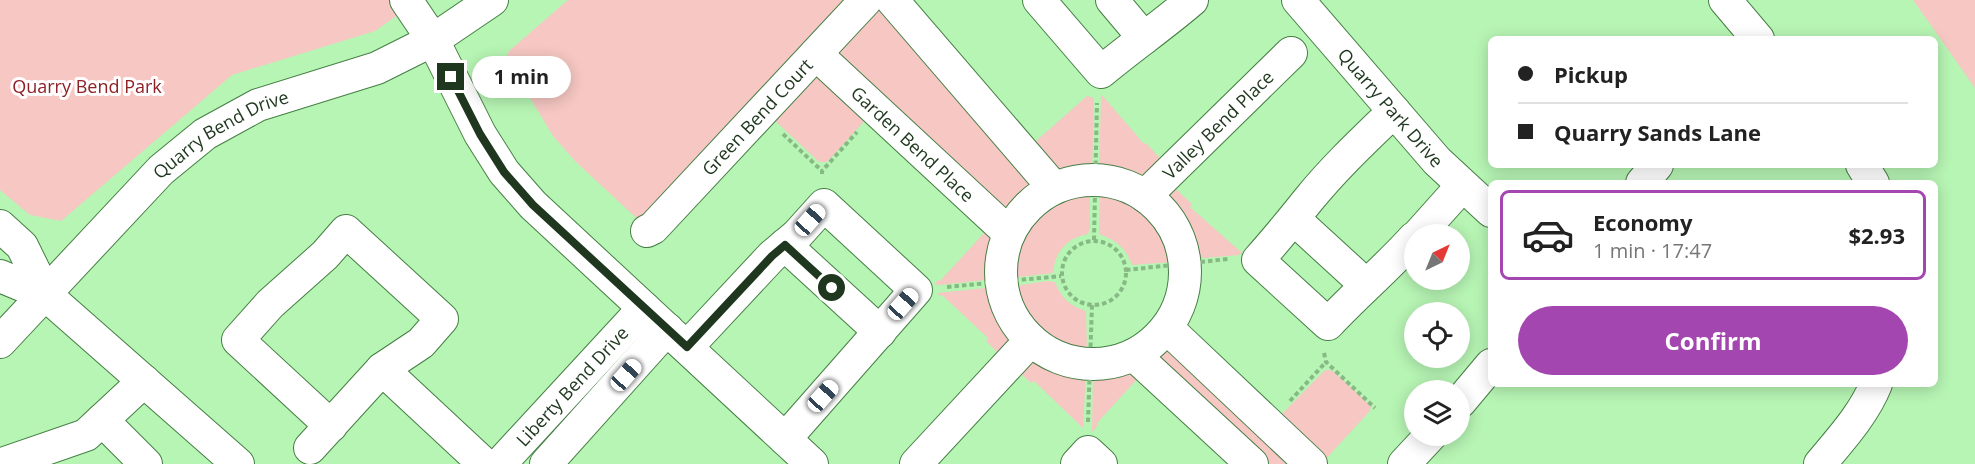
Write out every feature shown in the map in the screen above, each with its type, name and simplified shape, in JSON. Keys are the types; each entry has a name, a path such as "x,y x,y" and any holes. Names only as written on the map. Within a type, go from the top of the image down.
{"street":[{"path":"406,0 433,40 480,134 504,172 533,205 812,464"},
{"name":"Quarry Bend Drive","path":"0,342 161,170 205,134 258,105 377,68 433,40 492,0"},
{"name":"Green Bend Court","path":"647,231 653,228 866,0"},
{"path":"892,0 1054,188"},
{"path":"1039,0 1101,72 1192,0"},
{"path":"1112,0 1144,38"},
{"name":"Quarry Park Drive","path":"1298,0 1437,161 1488,208"},
{"path":"1725,0 1755,36"},
{"name":"Valley Bend Place","path":"1145,196 1291,53"},
{"name":"Garden Bend Place","path":"816,54 1009,233"},
{"path":"1394,111 1341,164 1258,260 1328,324 1404,249"},
{"path":"1645,180 1655,168"},
{"path":"1095,179 1113,182 1145,196 1173,225 1181,244 1185,263 1182,297 1167,328 1147,347 1134,355 1120,360 1090,364 1058,357 1031,340 1011,314 1001,282 1003,249 1016,220 1027,207 1054,188 1067,183 1095,179"},
{"path":"1428,224 1462,186"},
{"path":"785,439 916,290 824,205"},
{"name":"Liberty Bend Drive","path":"546,464 677,338 797,235 824,205"},
{"path":"1294,219 1366,285"},
{"path":"0,226 22,246 46,295"},
{"path":"346,231 442,319 421,343 382,369 321,437 238,340 270,304 325,255 346,231"},
{"path":"785,245 880,332"},
{"path":"0,276 46,295 238,464"},
{"name":"Liberty Bend Drive","path":"500,464 644,308"},
{"path":"1167,328 1311,464"},
{"path":"916,464 1031,340"},
{"path":"1134,355 1251,464"},
{"path":"382,369 484,464"},
{"path":"1470,390 1488,369"},
{"path":"2,464 86,435 144,381"},
{"path":"1820,464 1846,433 1875,387"},
{"path":"102,420 146,464"},
{"path":"1404,464 1421,446"}],"path":[{"path":"1094,240 1098,92 1101,72"},
{"path":"822,171 876,112"},
{"path":"760,113 822,171 824,205"},
{"path":"1094,240 1116,249 1123,258 1126,270 1123,288 1117,295 1110,301 1092,305 1071,296 1061,276 1062,265 1074,247 1094,240"},
{"path":"1126,270 1235,259 1258,260"},
{"path":"916,290 1061,276"},
{"path":"1089,460 1092,305"},
{"path":"1328,324 1322,344 1326,362 1376,408"},
{"path":"1269,424 1326,362"}],"green space":[{"name":"Quarry Bend Park","path":"0,0 419,0 375,31 232,75 61,221 30,215 0,190"},
{"path":"568,0 861,0 645,226 575,161 553,136 508,61 507,55 510,50"},
{"path":"871,0 888,0 1046,185 1023,202 1005,226 825,57"},
{"path":"1913,0 1975,0 1975,88"},
{"path":"812,63 869,116 827,162 819,162 770,116"},
{"path":"1101,94 1144,144 1146,143 1167,166 1144,187 1123,177 1099,173"},
{"path":"1087,96 1094,98 1092,173 1071,175 1053,182 1026,150"},
{"path":"1168,182 1192,204 1190,207 1242,253 1192,259 1178,224 1155,195"},
{"path":"1090,186 1088,234 1068,242 1063,247 1056,258 1053,273 1007,277 1014,241 1020,227 1030,214 1055,196"},
{"path":"1100,187 1129,194 1152,209 1168,231 1178,259 1172,262 1132,265 1120,245 1099,234"},
{"path":"985,232 998,243 994,279 934,284 940,281"},
{"path":"1047,281 1055,282 1067,301 1086,311 1087,351 1084,358 1044,343 1034,335 1019,315 1008,287"},
{"path":"995,287 1005,316 1021,341 1004,359 986,341 988,338 942,295 937,293"},
{"path":"1161,342 1306,464 1257,464 1143,357"},
{"path":"1030,350 1056,364 1086,371 1083,428 1034,381 1031,383 1014,367"},
{"path":"1126,366 1139,377 1097,423 1098,425 1092,432 1093,371"},
{"path":"1325,370 1334,372 1371,406 1370,411 1321,464 1277,419"}],"route":[{"path":"451,77 480,134 504,172 533,205 687,347 785,245 832,288"}]}
